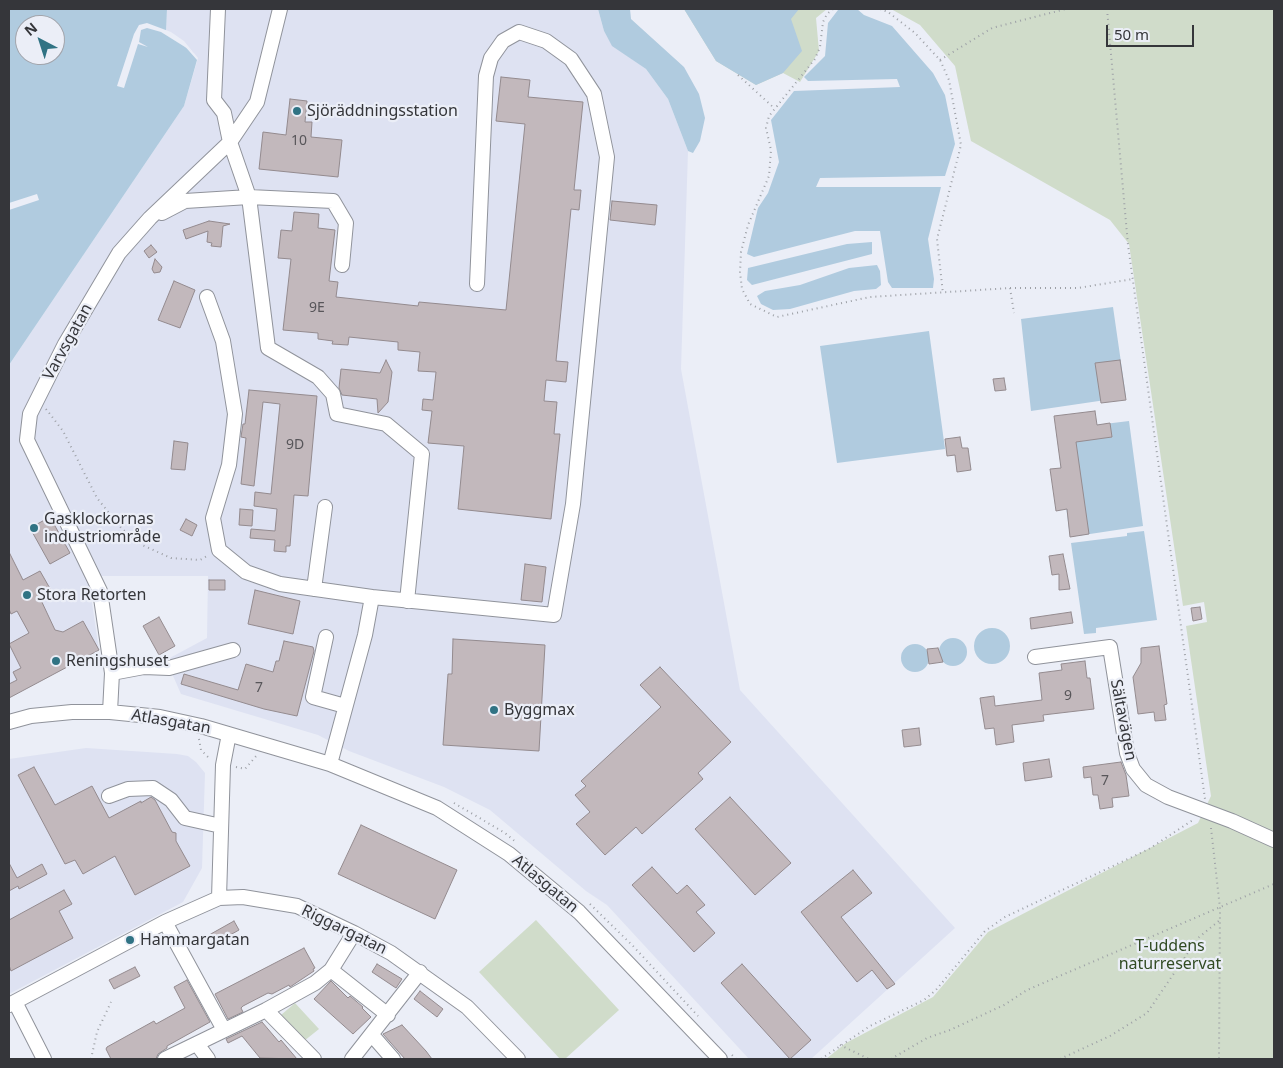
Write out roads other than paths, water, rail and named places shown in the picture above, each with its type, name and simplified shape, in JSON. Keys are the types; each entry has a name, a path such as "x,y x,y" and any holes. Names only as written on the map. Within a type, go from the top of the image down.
{"street":[{"path":"218,9 214,100 224,112 230,142 249,197 268,348 318,377 333,394 337,414 386,424 422,454 406,602"},
{"name":"Varvsgatan","path":"110,712 112,674 100,591 27,440 30,414 65,344 119,253 150,218 230,142 258,102 280,9"},
{"path":"207,297 223,340 235,414 229,465 213,518 219,550 246,572 280,584 406,602 554,615 573,504 607,157 594,94 571,59 546,41 519,32 504,41 491,58 486,76 477,284"},
{"path":"150,218 186,201 249,197 333,201 346,223 342,265"},
{"path":"314,589 325,507"},
{"path":"330,764 365,634 372,597"},
{"path":"326,637 312,697 345,706"},
{"name":"Sältavägen","path":"1035,657 1110,647 1127,753 1133,769 1146,785 1168,797 1274,840"},
{"path":"112,674 144,667 169,668 233,650"},
{"name":"Atlasgatan","path":"9,722 31,716 64,713 110,712 160,717 229,734 330,764 437,808 509,854 579,912 725,1056"},
{"path":"219,898 223,765 229,734"},
{"path":"110,796 128,789 153,788 171,800 185,818 221,826"},
{"name":"Riggargatan","path":"12,1004 165,922 219,898 243,897 297,906 354,933 420,972 467,1007 518,1059"},
{"path":"165,922 224,1030"},
{"path":"165,1059 266,1010 315,983 331,970 354,933"},
{"path":"331,970 388,1015"},
{"path":"352,1059 420,972"},
{"path":"12,1004 44,1059"},
{"path":"266,1010 314,1059"},
{"path":"372,1035 393,1059"},
{"path":"197,1044 208,1059"}],"place":[{"name":"Sjöräddningsstation","path":"297,111"},
{"name":"Gasklockornas industriområde","path":"34,528"},
{"name":"Stora Retorten","path":"27,595"},
{"name":"Reningshuset","path":"56,661"},
{"name":"Byggmax","path":"494,710"},
{"name":"Hammargatan","path":"130,940"}],"park label":[{"name":"T-uddens naturreservat","path":"1170,955"}]}
